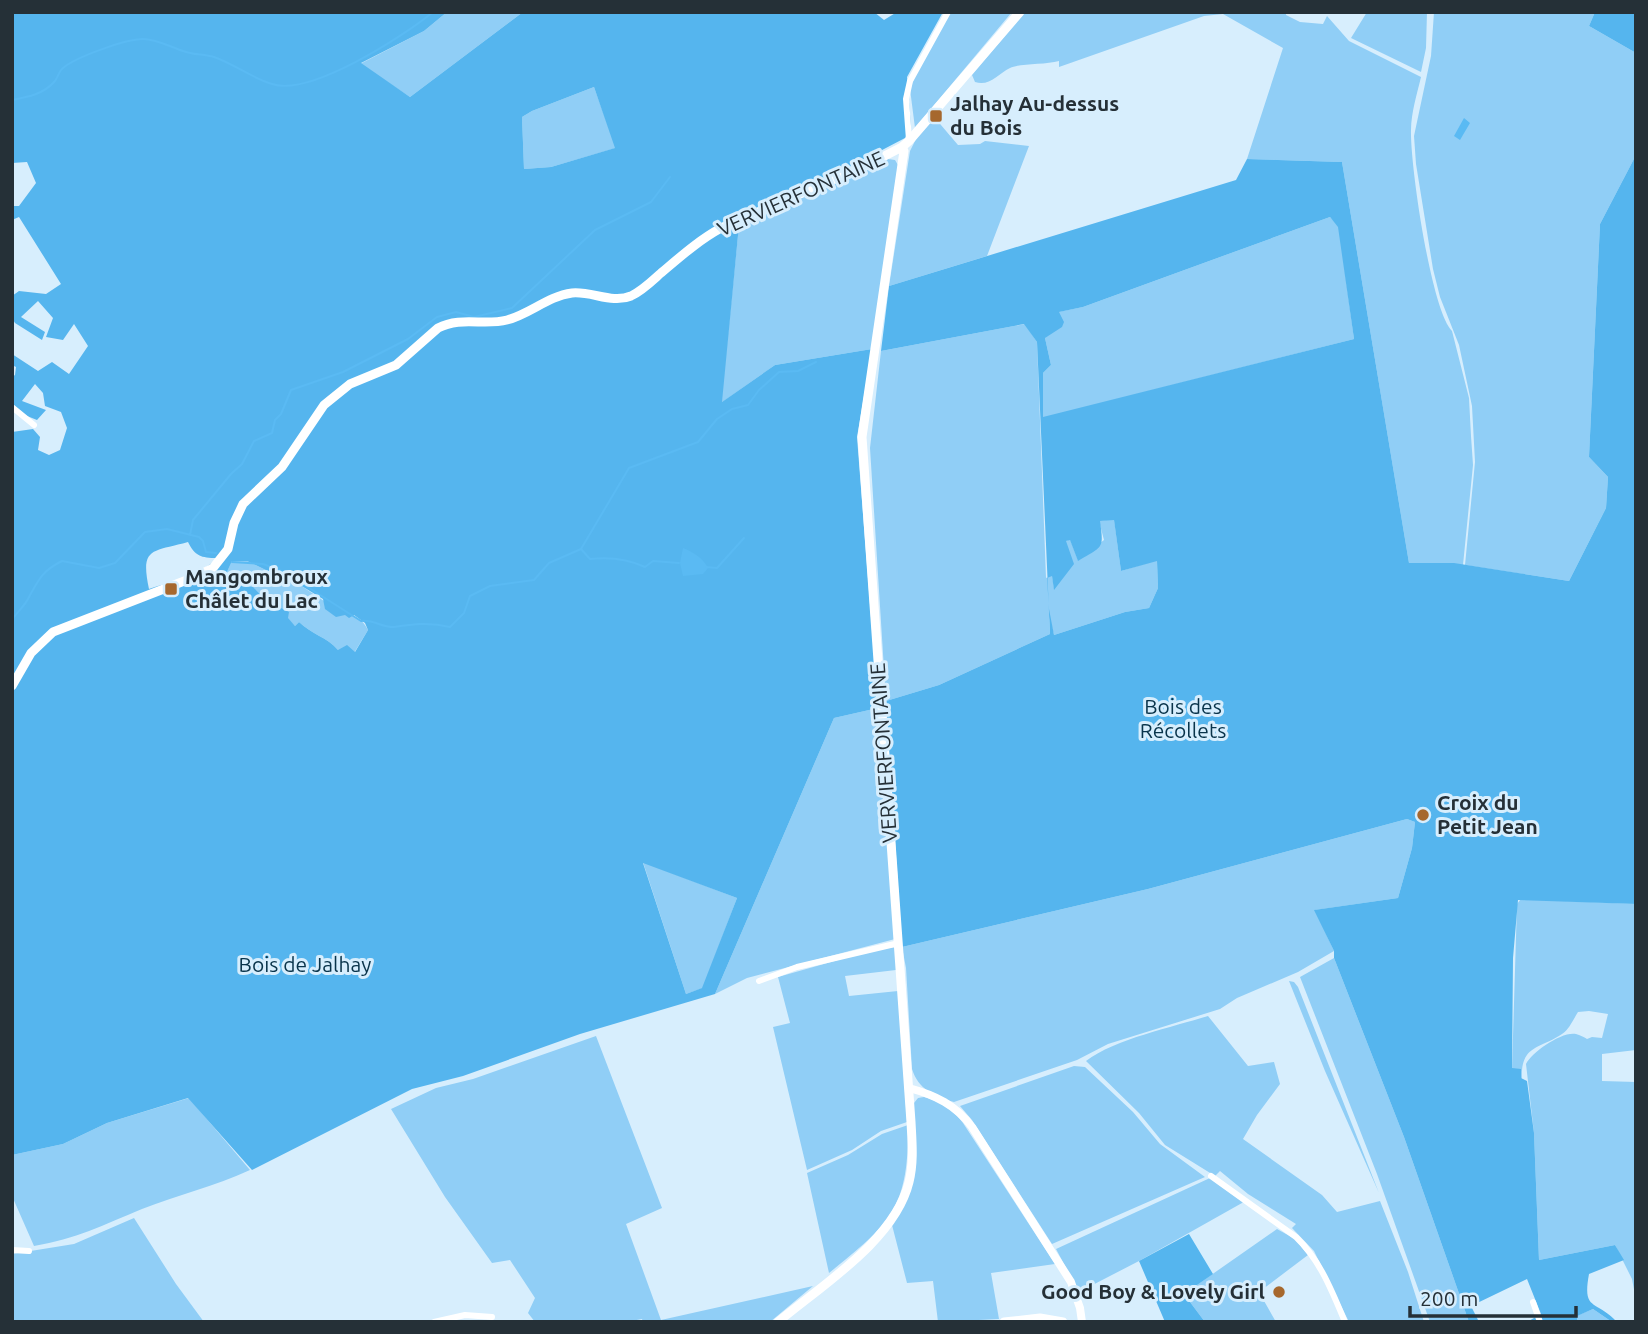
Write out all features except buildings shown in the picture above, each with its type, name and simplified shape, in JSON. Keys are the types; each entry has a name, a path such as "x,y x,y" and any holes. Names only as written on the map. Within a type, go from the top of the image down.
{"main road":[{"name":"VERVIERFONTAINE","path":"12,686 31,653 53,632 213,568 226,552 243,504 282,467 324,405 350,384 401,362 438,328 455,321 493,322 510,319 565,294 583,293 618,299 631,296 701,240 721,228 865,166 906,144 1020,12"},
{"name":"VERVIERFONTAINE","path":"778,1322 889,1226 909,1183 912,1164 909,1088 862,437 906,144"},
{"path":"1004,1322 1040,1318 1063,1322"}],"street":[{"name":"VERVIERFONTAINE","path":"906,144 906,99 910,81 948,12"},
{"path":"12,407 34,425"},
{"path":"759,981 797,967 899,943"},
{"path":"909,1088 947,1103 968,1122 1068,1277 1079,1302 1082,1322"},
{"path":"1211,1176 1296,1237 1307,1248 1321,1269 1345,1322"},
{"path":"12,1250 29,1251"},
{"path":"1533,1302 1540,1322"},
{"path":"434,1322 465,1315 492,1317"}],"shaded area":[{"path":"447,12 523,12 410,97 360,64 424,31"},
{"path":"950,12 1012,12 915,128 910,89 918,68"},
{"path":"1025,12 1286,12 1286,15 1300,22 1323,24 1327,16 1349,41 1421,77 1411,130 1418,203 1437,296 1444,318 1452,331 1469,398 1473,465 1463,565 1409,563 1342,162 1247,159 1283,48 1223,14 1204,16 1059,67 1059,61 1020,65 985,83 975,82 972,75"},
{"path":"1367,12 1427,12 1426,48 1421,72 1351,38"},
{"path":"1434,12 1595,12 1589,26 1636,53 1636,155 1600,224 1589,457 1608,477 1606,508 1569,581 1465,565 1475,462 1472,406 1459,345 1440,297 1433,269 1414,136 1431,56"},
{"path":"594,87 616,148 551,167 524,169 522,117"},
{"path":"935,118 958,145 980,144 985,141 1029,146 987,256 889,286 910,151 917,137"},
{"path":"1464,118 1470,123 1460,140 1454,136"},
{"path":"888,159 895,160 898,165 872,349 775,365 721,403 739,225"},
{"path":"1330,217 1339,227 1354,339 1043,418 1043,373 1051,365 1045,338 1058,312 1083,307"},
{"path":"1025,324 1037,342 1046,578 1052,575 1054,588 1066,541 1070,539 1078,560 1104,540 1099,521 1114,519 1121,571 1157,560 1158,588 1149,608 1125,612 1054,635 1049,616 1050,634 939,685 886,701 870,448 881,351"},
{"path":"683,548 706,564 708,568 703,574 683,576 680,563"},
{"path":"232,561 247,561 274,574 282,572 299,581 300,585 345,615 359,619 368,630 354,653 338,650 299,622 295,626 264,599 228,578 225,575"},
{"path":"878,708 895,939 747,978 715,994 834,718"},
{"path":"1407,819 1415,822 1412,848 1398,898 1315,910 1334,951 1298,972 1237,998 1220,1009 1108,1044 1077,1060 954,1102 940,1098 918,1082 912,1069 906,968 902,947 1148,889"},
{"path":"643,862 737,898 703,988 686,994"},
{"path":"1521,899 1636,904 1636,1050 1602,1054 1602,1081 1636,1082 1636,1300 1632,1279 1615,1245 1539,1260 1534,1133 1526,1064 1541,1048 1563,1036 1576,1034 1587,1039 1602,1038 1608,1014 1578,1012 1565,1032 1528,1054 1522,1068 1522,1079 1512,1069 1517,904"},
{"path":"896,947 896,970 845,976 849,996 898,991 907,1122 881,1131 852,1150 807,1170 773,1027 790,1023 778,977 877,949"},
{"path":"1334,958 1404,1137 1469,1322 1430,1322 1377,1174 1300,977"},
{"path":"1289,981 1298,987 1379,1193 1325,1071"},
{"path":"1208,1016 1248,1066 1274,1062 1280,1084 1243,1139 1322,1195 1337,1212 1380,1201 1424,1322 1349,1322 1314,1251 1292,1228 1296,1224 1248,1194 1220,1171 1215,1176 1165,1145 1139,1113 1086,1061 1128,1040"},
{"path":"596,1036 662,1208 626,1224 661,1320 813,1286 770,1322 643,1322 642,1319 626,1322 535,1322 528,1313 535,1298 510,1260 492,1263 445,1197 391,1109 436,1088 473,1079"},
{"path":"1074,1066 1085,1067 1133,1112 1160,1144 1205,1177 1052,1244 972,1120 960,1106"},
{"path":"924,1097 946,1107 963,1123 1055,1264 991,1273 999,1319 938,1322 933,1281 907,1283 892,1225 905,1203 914,1103 918,1098"},
{"path":"189,1098 250,1170 102,1226 34,1246 12,1196 12,1155 63,1144 107,1123"},
{"path":"908,1125 905,1176 892,1212 867,1241 829,1273 807,1173 848,1155 882,1134"},
{"path":"1210,1178 1243,1202 1079,1292 1056,1249"},
{"path":"134,1218 204,1322 12,1322 12,1254 74,1244"},
{"path":"1277,1229 1295,1239 1308,1255 1259,1292 1276,1322 1205,1322 1184,1294"},
{"path":"1593,1309 1612,1322 1577,1322 1576,1316"}],"green space":[{"name":"Bois de Jalhay","path":"12,12 447,12 424,31 361,63 410,97 523,12 874,12 884,20 897,12 943,12 907,77 911,127 905,138 739,225 722,402 775,365 872,349 857,437 878,708 834,718 715,994 580,1034 463,1076 412,1089 252,1170 188,1098 107,1123 63,1144 12,1155 12,432 33,429 40,437 38,450 49,455 60,450 67,428 61,412 45,406 43,393 35,384 22,401 46,410 37,420 12,410 12,377 16,367 12,365 12,354 38,371 52,362 69,374 88,346 74,324 63,340 46,337 53,318 38,301 21,317 45,332 42,340 15,323 12,318 12,296 19,291 46,294 61,284 19,217 12,220 12,206 19,206 36,183 27,162 12,163","holes":["594,87 615,148 551,167 524,169 522,117","188,542 199,555 217,558 194,574 149,589 146,565 148,558 157,550","232,561 247,561 274,574 282,572 323,599 325,609 336,617 345,615 349,618 354,615 365,623 368,630 355,652 347,645 338,650 299,622 295,626 288,618 289,612 275,605 271,606 253,587 239,584 225,576","643,863 737,898 702,988 686,994"]},
{"path":"1595,12 1636,12 1636,53 1589,26"},
{"name":"Bois des Récollets","path":"1636,155 1636,904 1518,900 1513,958 1512,1068 1521,1069 1521,1078 1527,1081 1534,1133 1539,1260 1615,1245 1624,1260 1589,1274 1587,1294 1592,1304 1617,1322 1612,1322 1593,1309 1577,1316 1577,1322 1527,1322 1541,1314 1527,1279 1471,1306 1479,1322 1469,1322 1404,1137 1334,958 1334,951 1314,910 1398,898 1412,848 1415,822 1407,819 1148,889 902,947 886,701 939,685 1050,634 1049,610 1054,635 1125,612 1149,608 1158,588 1157,561 1121,571 1114,520 1100,521 1100,546 1078,561 1070,540 1066,541 1074,564 1054,590 1052,576 1047,578 1037,342 1024,324 881,351 889,286 1236,180 1247,159 1342,162 1409,563 1454,563 1569,581 1606,508 1608,477 1589,457 1600,224","holes":["1330,217 1338,227 1354,339 1043,417 1043,373 1051,365 1045,338 1062,327 1064,322 1059,312 1083,307"]},
{"path":"1189,1234 1213,1274 1184,1294 1205,1322 1165,1322 1139,1261"}],"waterway":[{"path":"12,100 46,89 62,69 79,59 114,45 143,39 214,57 272,84 289,86 309,82 356,62 433,12"},
{"path":"190,535 193,520 242,464 254,441 272,433 275,420 281,414 291,390 343,372 408,339 437,317 456,312 474,317 512,308 595,230 651,202 670,177"},
{"path":"581,549 629,468 698,442 717,419 732,409 748,405 759,390 779,372 798,371 816,362"},
{"path":"12,620 50,568 62,561 99,568 115,563 145,532 167,529 199,537 206,552 216,553"},
{"path":"706,567 717,568 744,538"},
{"path":"232,562 263,564 284,572 361,621 394,627 422,624 450,627 464,613 470,596 490,586 534,580 549,563 581,549 590,559 618,559 645,567 653,561 679,563"}],"place":[{"name":"Jalhay Au-dessus du Bois","path":"936,116"},
{"name":"Mangombroux Châlet du Lac","path":"171,589"},
{"name":"Croix du Petit Jean","path":"1423,815"},
{"name":"Good Boy & Lovely Girl","path":"1279,1292"}]}
